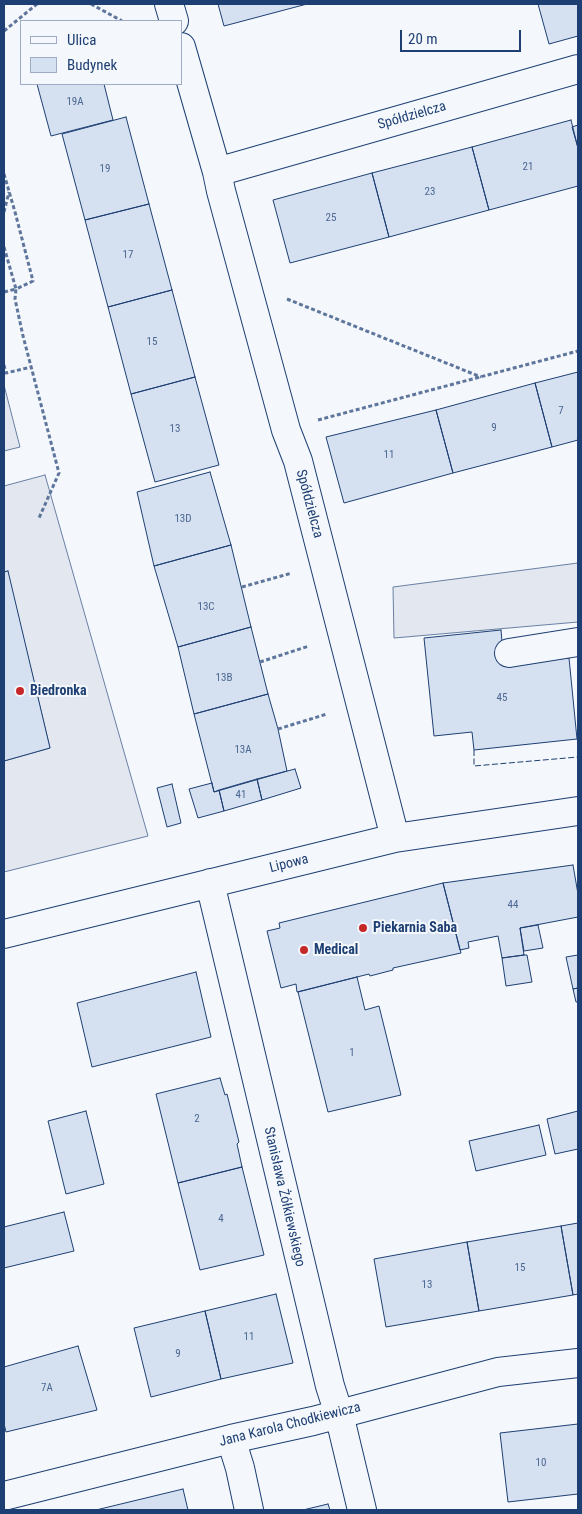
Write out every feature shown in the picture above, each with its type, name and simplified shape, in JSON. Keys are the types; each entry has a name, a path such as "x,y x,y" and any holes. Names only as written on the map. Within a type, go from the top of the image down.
{"street":[{"path":"169,4 174,20"},
{"name":"Spółdzielcza","path":"182,50 217,172 286,430 298,461 395,838"},
{"name":"Spółdzielcza","path":"217,172 578,69"},
{"path":"509,653 578,642"},
{"name":"Lipowa","path":"4,934 395,838 578,811"},
{"name":"Stanisława Żółkiewskiego","path":"210,883 327,1376 339,1414 362,1510"},
{"name":"Jana Karola Chodkiewicza","path":"4,1496 339,1414 498,1372 578,1363"},
{"path":"231,1439 240,1468 249,1510"}],"path":[{"path":"4,30 37,4"},
{"path":"91,4 120,20"},
{"path":"4,174 33,281 4,292"},
{"path":"4,212 9,191"},
{"path":"4,247 16,289 15,298 58,473 39,518"},
{"path":"279,296 482,378"},
{"path":"310,422 482,378 578,351"},
{"path":"4,365 6,373 31,367"},
{"path":"242,587 299,570"},
{"path":"260,662 311,646"},
{"path":"278,729 329,714"}],"shaded area":[{"path":"4,385 20,447 4,451"},
{"path":"45,475 148,836 4,872 4,761 50,748 7,571 4,572 4,486"},
{"path":"578,563 578,622 394,638 393,587"}],"building":[{"path":"218,4 307,4 224,26"},
{"path":"538,4 578,4 578,36 549,44"},
{"path":"37,85 104,85 113,120 51,136"},
{"path":"126,117 149,204 85,220 62,134"},
{"path":"571,120 578,148 578,186 489,210 472,147"},
{"path":"578,125 578,148 572,127"},
{"path":"472,147 489,210 389,237 372,173"},
{"path":"372,173 389,237 290,263 273,200"},
{"path":"149,204 172,290 108,307 85,220"},
{"path":"172,290 195,377 131,394 108,307"},
{"path":"578,372 578,440 552,447 535,383"},
{"path":"195,377 219,465 155,482 131,394"},
{"path":"535,383 552,447 453,473 436,410"},
{"path":"436,410 453,473 344,503 326,437"},
{"path":"210,472 231,545 154,566 137,492"},
{"path":"231,545 251,627 178,647 154,566"},
{"name":"Biedronka","path":"8,571 50,748 4,761 4,572"},
{"path":"251,627 268,694 194,714 178,647"},
{"path":"501,630 504,664 569,658 577,739 474,750 472,732 434,736 424,638"},
{"path":"268,694 287,771 214,792 194,714"},
{"path":"295,769 301,788 262,800 257,779"},
{"path":"257,779 262,800 224,811 219,790"},
{"path":"212,783 214,792 219,790 224,811 198,818 189,789"},
{"path":"172,784 181,823 167,827 157,788"},
{"path":"573,865 578,894 578,917 520,928 524,955 502,958 498,936 468,942 469,948 460,950 443,883"},
{"path":"443,883 461,953 297,992 296,984 281,988 267,931 280,928 279,923"},
{"path":"538,925 543,948 524,951 520,928"},
{"path":"527,955 532,982 506,986 502,958"},
{"path":"578,955 578,988 573,989 566,957"},
{"path":"196,972 211,1037 92,1067 77,1003"},
{"path":"357,977 365,1010 379,1006 401,1095 328,1112 298,992"},
{"path":"578,988 578,1002 576,1002 573,989"},
{"path":"220,1078 225,1095 227,1094 239,1142 237,1144 242,1167 178,1183 156,1094"},
{"path":"86,1111 104,1184 66,1194 48,1121"},
{"path":"578,1111 578,1149 555,1154 547,1119"},
{"path":"539,1125 546,1155 476,1171 469,1141"},
{"path":"242,1167 264,1255 200,1270 178,1183"},
{"path":"64,1212 74,1251 4,1268 4,1227"},
{"path":"578,1223 578,1294 573,1295 561,1226"},
{"path":"561,1226 573,1295 479,1311 467,1242"},
{"path":"467,1242 479,1311 386,1327 374,1259"},
{"path":"276,1294 293,1363 221,1379 205,1311"},
{"path":"205,1311 221,1379 151,1397 134,1328"},
{"path":"78,1346 97,1410 6,1432 4,1424 4,1367"},
{"path":"578,1424 578,1494 508,1502 500,1433"},
{"path":"183,1489 188,1510 96,1510"},
{"path":"328,1504 330,1510 303,1510"}],"fence":[{"path":"474,750 474,766 578,757"}],"place":[{"name":"Biedronka","path":"20,691"},
{"name":"Piekarnia Saba","path":"363,928"},
{"name":"Medical","path":"304,950"}]}
